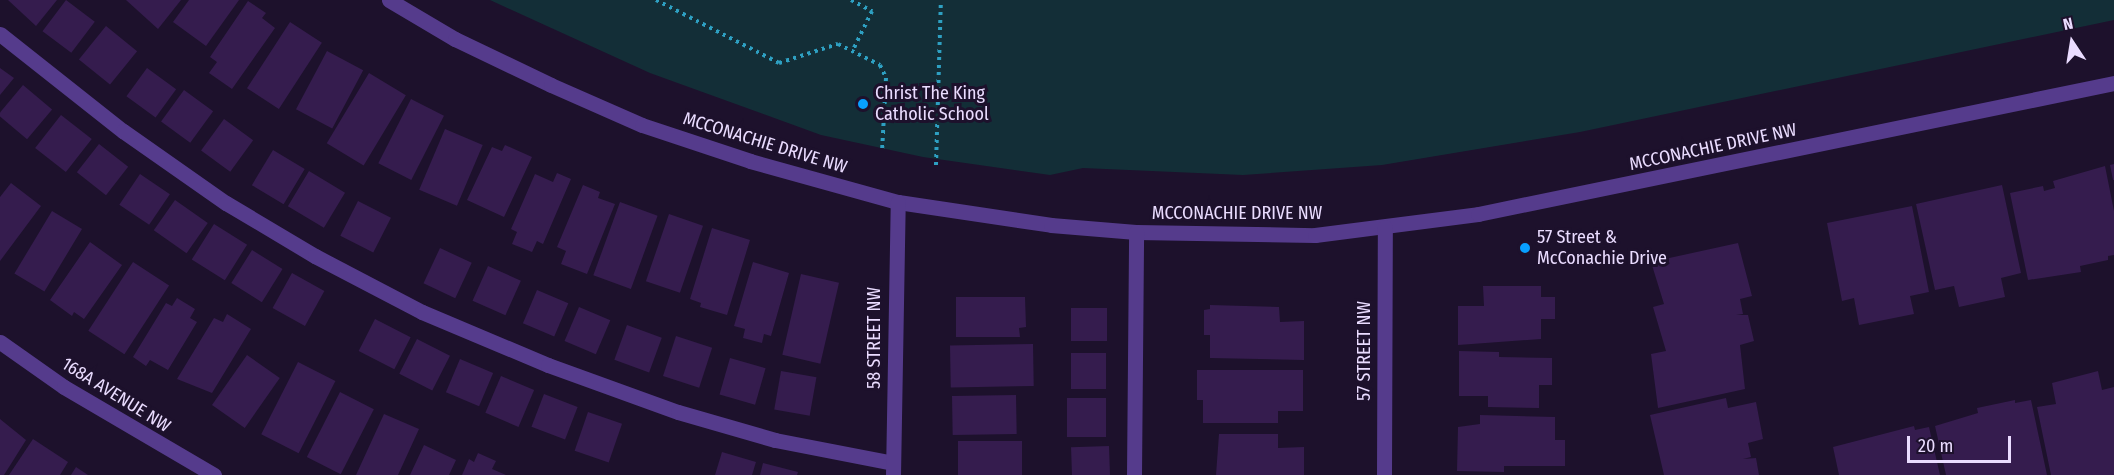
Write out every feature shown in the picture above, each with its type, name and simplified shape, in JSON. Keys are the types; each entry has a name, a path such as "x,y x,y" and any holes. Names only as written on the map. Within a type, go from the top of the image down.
{"street":[{"name":"MCCONACHIE DRIVE NW","path":"389,0 455,39 642,125 750,161 898,202 1051,225 1136,232 1315,235 1385,227 1587,194 2114,83"},
{"path":"0,34 123,131 226,203 315,256 422,312 548,365 678,412 775,440 893,469"},
{"name":"58 STREET NW","path":"893,469 898,202"},
{"name":"57 STREET NW","path":"1384,475 1385,227"},
{"path":"1134,475 1136,232"},
{"name":"168A AVENUE NW","path":"0,342 64,387 214,475"}],"path":[{"path":"656,0 779,63 838,44 880,65 886,78 882,153"},
{"path":"851,0 872,11 854,50"},
{"path":"936,165 941,0"}],"shaded area":[{"path":"490,0 2114,0 2114,20 1580,132 1382,165 1243,175 1083,168 1050,175 923,157 821,135 650,73"}],"building":[{"path":"8,0 57,0 36,26"},
{"path":"66,0 95,22 71,53 43,31"},
{"path":"126,0 181,0 158,29"},
{"path":"189,0 239,0 206,46 173,22"},
{"path":"248,1 266,13 262,18 275,28 232,89 209,73 217,62 210,57"},
{"path":"290,22 322,43 279,109 247,88"},
{"path":"106,26 137,51 110,85 79,59"},
{"path":"327,51 363,70 332,129 296,109"},
{"path":"0,68 14,78 0,95"},
{"path":"147,68 176,89 156,117 126,96"},
{"path":"369,73 406,95 364,165 327,143"},
{"path":"23,85 52,109 27,139 0,117 0,112"},
{"path":"184,90 213,111 190,143 161,122"},
{"path":"411,99 444,116 411,180 378,163"},
{"path":"61,115 92,139 66,172 35,148"},
{"path":"224,119 253,140 230,172 201,151"},
{"path":"445,129 483,145 457,206 419,190"},
{"path":"99,144 128,167 106,195 77,172"},
{"path":"505,145 532,157 504,217 467,200 492,147 502,151"},
{"path":"273,150 305,169 284,204 252,185"},
{"path":"2114,164 2114,180 2113,180 2110,165"},
{"path":"2105,166 2114,211 2114,255 2108,256 2108,260 2080,266 2081,272 2028,280 2010,193 2043,186 2044,191 2055,188 2053,181"},
{"path":"309,171 345,193 324,228 288,206"},
{"path":"557,173 571,179 543,244 537,241 532,252 512,244 517,232 511,229 535,174 553,182"},
{"path":"140,174 170,194 149,225 119,205"},
{"path":"11,183 41,206 0,261 0,197"},
{"path":"583,185 600,192 598,198 615,204 587,274 561,264 566,251 557,247"},
{"path":"2002,185 2021,273 2001,278 2005,297 1959,307 1954,286 1935,290 1916,204"},
{"path":"175,200 208,223 187,253 154,230"},
{"path":"358,201 391,218 373,253 340,236"},
{"path":"620,202 658,216 631,289 593,275"},
{"path":"1912,206 1929,292 1910,296 1914,314 1859,325 1854,298 1842,301 1827,223"},
{"path":"52,211 82,229 44,292 14,274"},
{"path":"669,214 703,226 680,293 646,281"},
{"path":"214,224 247,245 225,280 192,260"},
{"path":"712,228 750,240 727,315 700,307 701,303 690,299"},
{"path":"90,242 122,265 84,319 74,312 72,316 50,300"},
{"path":"1738,243 1752,296 1740,299 1743,314 1736,315 1748,315 1754,341 1740,345 1745,389 1658,408 1651,354 1666,351 1653,307 1664,304 1651,262"},
{"path":"440,248 472,263 455,298 424,283"},
{"path":"252,250 283,269 262,302 231,283"},
{"path":"133,262 169,285 124,354 88,331"},
{"path":"753,262 789,273 771,336 764,334 762,343 743,338 745,329 734,326"},
{"path":"488,266 521,281 505,315 473,301"},
{"path":"292,273 324,291 305,326 273,308"},
{"path":"801,274 839,283 820,364 782,355"},
{"path":"1483,286 1541,286 1541,297 1555,297 1555,319 1541,319 1541,339 1458,345 1458,306 1484,306"},
{"path":"537,290 568,303 554,336 523,323"},
{"path":"956,297 1025,297 1026,327 1019,328 1020,337 956,337"},
{"path":"177,298 195,309 190,318 197,322 168,370 150,360 146,366 133,357 166,303 172,306"},
{"path":"1210,305 1279,307 1280,322 1304,321 1304,360 1210,358 1210,335 1204,335 1204,310 1210,309"},
{"path":"579,307 610,320 596,354 565,341"},
{"path":"1071,308 1107,308 1107,341 1071,341"},
{"path":"227,314 251,329 212,393 177,379 214,318 223,322"},
{"path":"375,319 411,337 394,369 359,351"},
{"path":"627,325 662,338 649,372 614,360"},
{"path":"676,336 712,348 699,388 663,376"},
{"path":"417,339 450,356 432,391 399,374"},
{"path":"1033,344 1034,386 951,387 950,345"},
{"path":"1459,351 1499,352 1499,357 1552,358 1552,385 1539,385 1539,408 1488,407 1488,396 1459,396"},
{"path":"1071,353 1106,353 1106,389 1071,389"},
{"path":"247,355 280,378 245,428 212,405"},
{"path":"730,358 766,368 755,405 720,395"},
{"path":"460,359 493,373 479,406 446,392"},
{"path":"298,362 335,381 299,453 261,434"},
{"path":"1197,370 1303,370 1303,411 1278,411 1278,423 1203,423 1203,400 1197,400"},
{"path":"781,371 816,377 810,416 774,409"},
{"path":"2098,371 2102,390 2114,387 2114,475 2051,475 2037,407 2056,404 2052,383"},
{"path":"501,376 534,390 519,427 485,413"},
{"path":"340,392 374,409 341,474 307,457"},
{"path":"544,394 578,407 565,440 531,427"},
{"path":"1016,395 1017,434 953,435 952,396"},
{"path":"1067,398 1106,398 1106,437 1067,437"},
{"path":"1726,398 1728,408 1756,402 1763,439 1748,443 1751,457 1743,459 1756,458 1759,475 1664,475 1650,415"},
{"path":"2015,400 2015,403 2031,400 2047,475 1946,475 1935,426 1978,413 1977,408"},
{"path":"588,412 622,424 609,462 575,451"},
{"path":"384,414 419,429 398,475 356,475"},
{"path":"1480,415 1555,417 1555,440 1565,440 1565,466 1504,466 1504,472 1457,471 1458,427 1480,424"},
{"path":"0,419 26,440 4,475 0,475"},
{"path":"1914,426 1915,430 1929,427 1940,475 1839,475 1833,447"},
{"path":"1219,434 1278,434 1278,448 1304,447 1304,475 1216,475"},
{"path":"33,439 68,462 60,475 9,475"},
{"path":"958,441 1022,441 1022,475 958,475"},
{"path":"424,445 456,460 449,475 410,475"},
{"path":"1109,446 1110,475 1072,475 1071,447"},
{"path":"722,452 756,462 752,475 715,475"},
{"path":"478,453 496,461 492,469 506,475 462,475 469,459 474,462"},
{"path":"763,463 798,472 797,475 760,475"},
{"path":"76,467 88,475 71,475"}],"place":[{"name":"Christ The King Catholic School","path":"863,104"},
{"name":"57 Street & McConachie Drive","path":"1525,248"}]}
